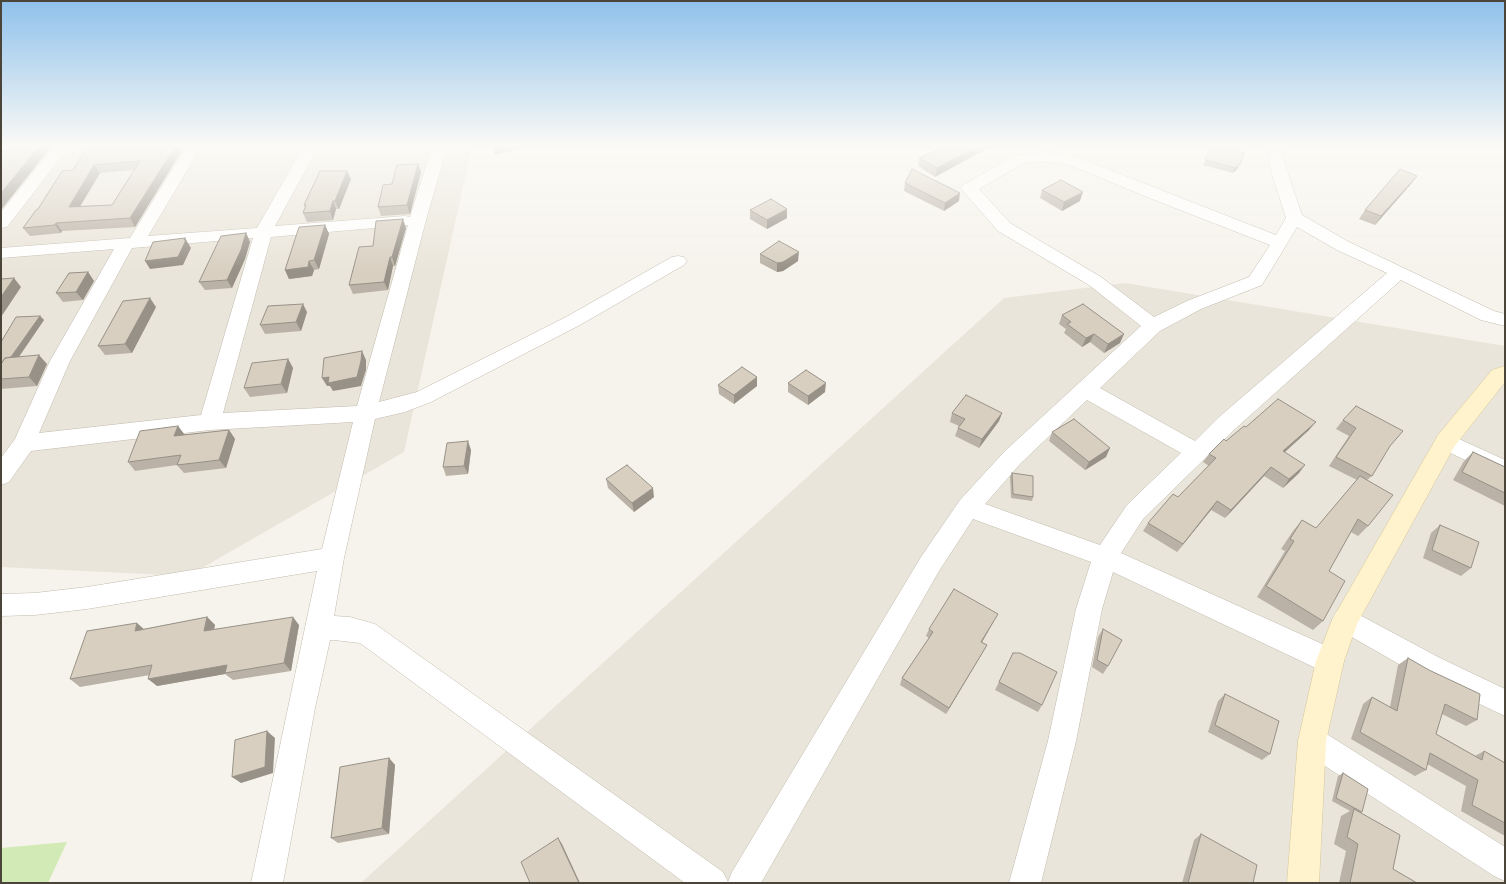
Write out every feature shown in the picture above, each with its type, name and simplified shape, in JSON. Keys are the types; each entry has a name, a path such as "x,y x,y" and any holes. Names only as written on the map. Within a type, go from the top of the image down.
{"street":[{"path":"1,223 28,188"},
{"path":"1,476 24,444 60,361 131,242 166,188"},
{"path":"210,422 264,231 287,188"},
{"path":"268,883 301,708 320,630 332,558 366,413 428,188"},
{"path":"969,188 1004,227 1095,281 1153,326"},
{"path":"1139,188 1280,243"},
{"path":"1284,188 1294,218 1343,246 1488,316 1505,320"},
{"path":"743,883 930,564 968,507 1013,457 1153,326 1194,305 1256,281 1294,218"},
{"path":"1,253 418,220"},
{"path":"24,444 210,422 366,413 399,406 424,398 573,321 678,261"},
{"path":"1025,883 1062,741 1089,609 1105,557 1135,512 1227,423 1399,272"},
{"path":"1303,883 1312,741 1330,661 1344,620 1446,441 1503,376"},
{"path":"1085,389 1197,452"},
{"path":"1446,441 1505,470"},
{"path":"968,507 1105,557 1330,661"},
{"path":"1,605 35,604 87,598 332,558"},
{"path":"1344,620 1430,667 1505,702"},
{"path":"320,630 334,628 366,632 712,883"},
{"path":"1312,741 1505,865"}],"shaded area":[{"path":"1,188 463,188 404,452 188,576 1,567"},
{"path":"1125,283 1505,346 1505,883 361,883 1004,298"}],"green space":[{"path":"67,842 48,883 1,883 1,848"}],"building":[{"path":"51,188 80,188 69,207 112,205 123,188 149,188 130,218 56,223 55,225 23,228 38,209"},
{"path":"312,188 340,188 335,201 333,201 330,211 303,213 306,205 304,205"},
{"path":"382,188 411,188 407,205 378,207"},
{"path":"916,188 951,188 960,193 945,203"},
{"path":"1045,188 1076,188 1083,192 1064,202 1042,190"},
{"path":"1384,188 1406,188 1381,216 1365,210"},
{"path":"771,199 787,209 767,220 750,210"},
{"path":"403,219 392,257 390,257 384,282 349,285 359,247 373,246 376,221"},
{"path":"325,225 314,260 309,261 308,267 285,270 299,227"},
{"path":"246,233 241,250 227,280 199,282 221,236"},
{"path":"185,238 184,240 186,240 178,257 145,261 153,242"},
{"path":"779,241 799,252 783,262 777,263 760,254"},
{"path":"88,272 76,292 56,293 69,273"},
{"path":"14,278 1,297 1,279"},
{"path":"150,298 125,344 98,346 123,301"},
{"path":"303,304 296,322 260,325 268,306"},
{"path":"1083,304 1124,334 1108,344 1094,334 1086,338 1067,324 1071,322 1062,315"},
{"path":"40,316 11,357 5,358 1,364 1,342 16,317"},
{"path":"362,351 357,377 328,383 329,377 322,378 324,358"},
{"path":"39,355 29,377 1,379 1,364 5,358"},
{"path":"288,359 281,384 244,388 252,363"},
{"path":"742,367 757,377 734,395 718,385"},
{"path":"806,370 826,383 808,396 788,383"},
{"path":"966,395 1002,413 982,439 958,428 965,419 952,413"},
{"path":"1278,399 1316,422 1283,451 1305,465 1289,479 1271,467 1231,510 1217,501 1183,544 1148,523 1173,494 1178,497 1216,458 1209,454 1224,439 1226,441 1244,426 1246,427"},
{"path":"1356,406 1403,431 1390,446 1372,476 1336,457 1356,428 1343,420"},
{"path":"1074,419 1110,448 1089,462 1052,432"},
{"path":"178,426 174,436 229,430 219,460 177,465 181,455 128,462 140,431"},
{"path":"468,441 464,466 443,467 447,443"},
{"path":"1473,452 1505,467 1505,493 1462,472"},
{"path":"627,465 653,488 632,503 606,479"},
{"path":"1012,473 1033,476 1033,497 1013,494"},
{"path":"1360,476 1393,495 1368,526 1358,519 1329,571 1345,581 1323,621 1266,586 1294,541 1290,539 1302,520 1316,528"},
{"path":"1440,525 1479,542 1471,568 1432,550"},
{"path":"954,589 998,614 981,642 987,645 949,708 902,678 933,632 929,629"},
{"path":"207,617 204,631 293,617 284,663 225,673 227,665 148,679 152,665 70,679 87,631 137,623 135,631"},
{"path":"1103,629 1122,640 1108,666 1097,660"},
{"path":"1013,653 1020,653 1057,672 1042,705 999,682"},
{"path":"1408,658 1429,670 1480,694 1477,720 1445,704 1436,734 1482,760 1484,751 1505,763 1505,823 1472,805 1478,780 1430,753 1426,770 1360,732 1372,697 1397,711"},
{"path":"1225,694 1279,721 1270,754 1215,725"},
{"path":"267,731 265,767 232,777 235,740"},
{"path":"389,758 382,828 331,838 340,767"},
{"path":"1343,773 1368,789 1362,812 1336,798"},
{"path":"1354,809 1400,835 1393,869 1417,883 1350,883 1358,844 1347,837"},
{"path":"1201,834 1257,865 1253,883 1188,883"},
{"path":"558,838 579,883 530,883 521,862"}]}
